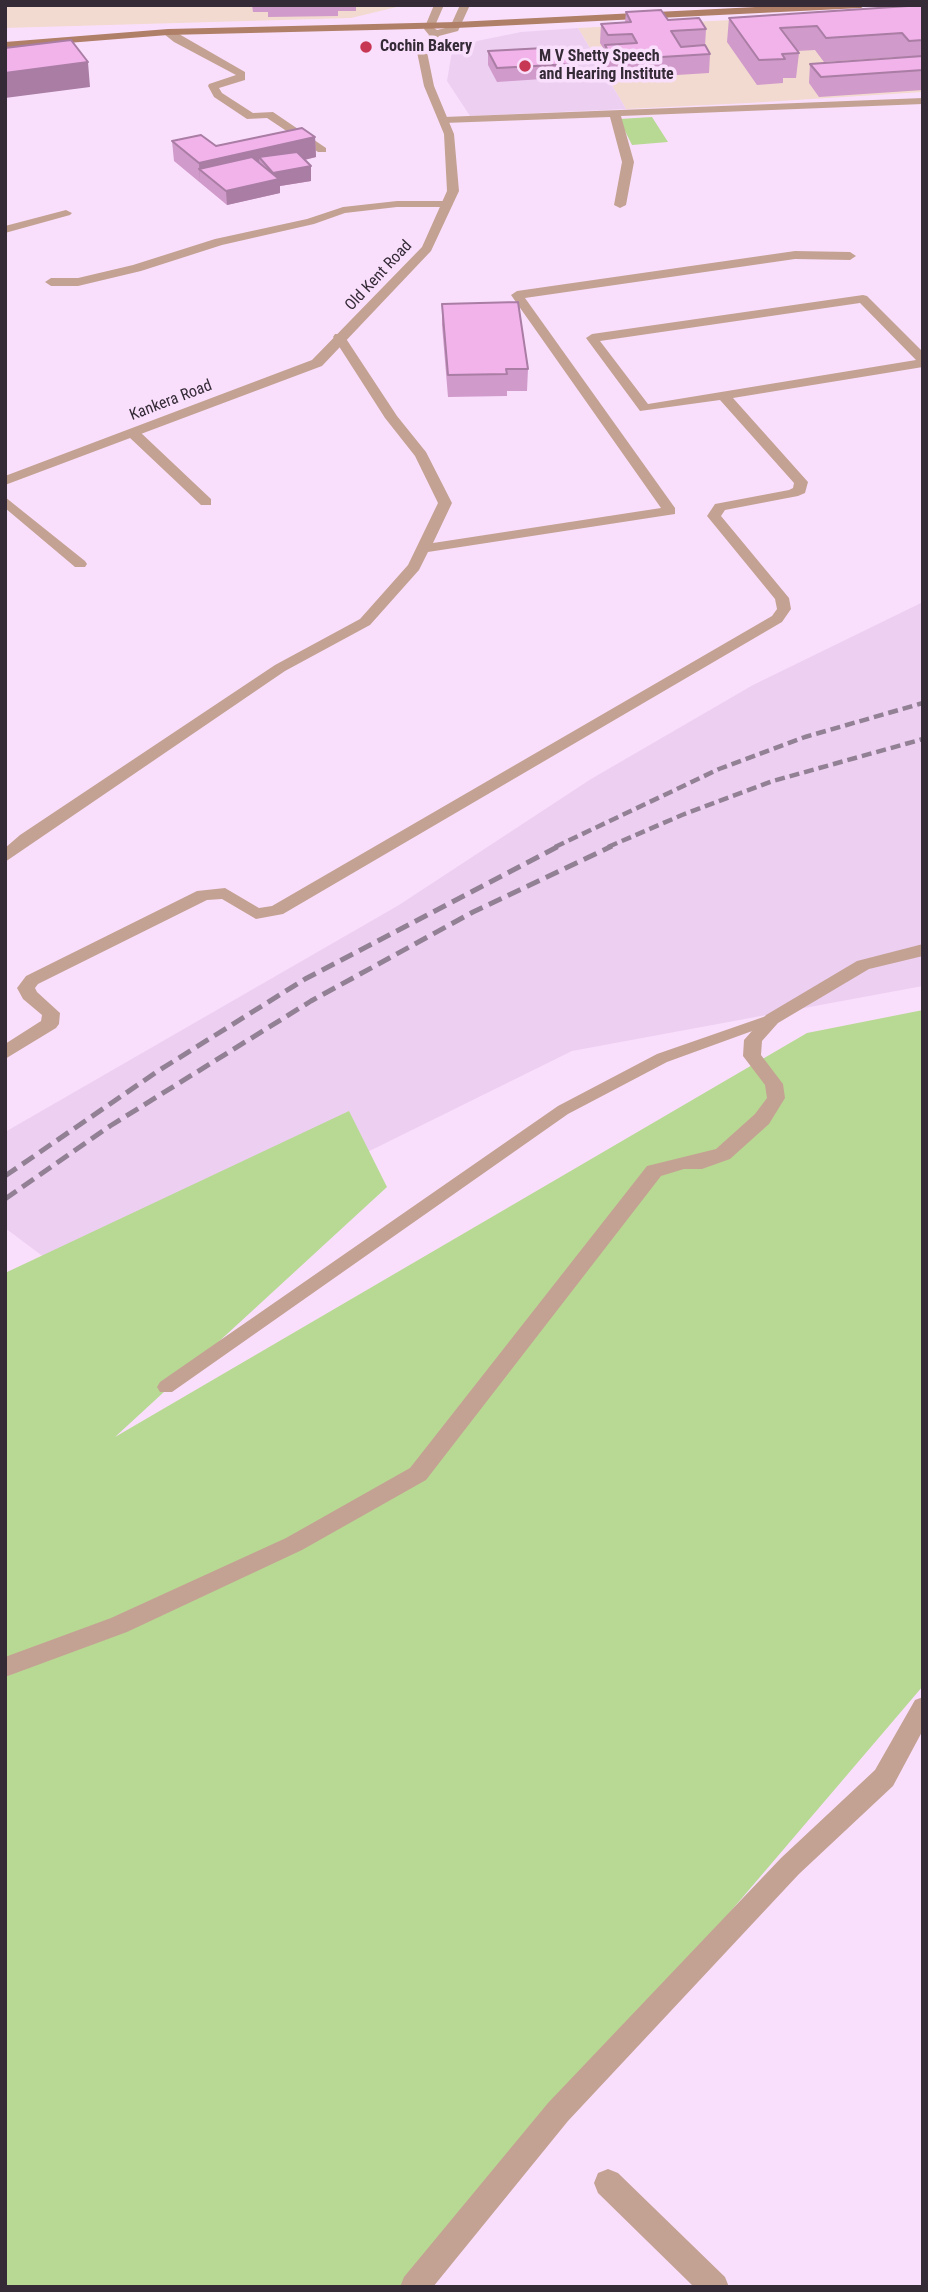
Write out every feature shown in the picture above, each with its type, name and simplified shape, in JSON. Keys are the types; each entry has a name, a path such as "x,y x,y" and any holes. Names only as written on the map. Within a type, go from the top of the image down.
{"main road":[{"path":"9,42 168,32 433,26 460,15 701,5"},
{"path":"460,15 861,5"},
{"path":"9,42 150,27 433,26"}],"street":[{"path":"433,26 439,5"},
{"name":"Old Kent Road","path":"340,337 358,322 427,248 453,191 449,134 429,86 422,52 433,26"},
{"path":"168,32 240,74 241,78 213,86 218,95 251,117 268,114 322,150"},
{"path":"444,120 923,101"},
{"path":"615,114 628,162 620,205"},
{"path":"51,282 78,282 137,268 219,242 310,222 343,210 397,204 447,204"},
{"path":"5,230 66,213"},
{"path":"423,549 670,511 517,295 794,255 850,256"},
{"path":"863,299 923,361 645,408 592,338 863,299"},
{"path":"5,857 26,839 280,668 365,622 414,567 445,503 421,455 392,418 340,337"},
{"name":"Kankera Road","path":"7,479 134,434 317,363 340,337"},
{"path":"5,1053 50,1024 51,1013 29,995 26,988 32,980 203,895 225,893 256,914 277,910 777,619 784,609 782,598 714,516 720,507 793,493 800,490 801,482 723,396"},
{"path":"134,434 206,502"},
{"path":"5,500 80,564"},
{"path":"5,1667 119,1625 257,1562 418,1474 654,1171 684,1162 702,1162 723,1154 762,1119 776,1098 774,1084 752,1056 753,1040 772,1019 863,965 923,950"},
{"path":"414,2287 558,2112 790,1866 884,1778 923,1707"},
{"path":"608,2183 715,2287"}],"lane":[{"path":"166,1387 563,1110 662,1058 772,1019"}],"shaded area":[{"path":"5,5 405,5 351,18 5,28"},
{"path":"923,10 923,92 749,103 626,109 578,28"},
{"name":"M V Shetty Speech and Hearing Institute","path":"578,28 626,109 470,116 447,81 452,51 477,41 521,32"},
{"path":"923,602 923,986 572,1051 88,1290 5,1228 5,1132 399,905 591,779 753,685"}],"green space":[{"path":"652,117 668,142 632,145 619,119"},
{"path":"923,1010 923,1686 410,2287 5,2287 5,1273 349,1111 387,1187 115,1437 807,1033"}],"building":[{"path":"923,5 923,40 909,41 902,33 826,38 817,26 780,28 799,53 782,54 785,59 759,60 729,18"},
{"path":"661,10 668,20 699,18 706,29 671,31 681,47 705,45 710,54 613,60 605,45 637,43 632,34 608,35 601,24 631,22 626,12"},
{"path":"71,40 88,62 5,73 5,48"},
{"path":"563,47 572,64 497,68 488,51"},
{"path":"923,56 923,70 821,77 810,64"},
{"path":"302,128 315,137 199,163 172,141 201,135 216,146"},
{"path":"297,152 311,166 273,173 259,157"},
{"path":"252,157 279,179 226,191 199,169"},
{"path":"518,302 528,369 506,369 507,374 448,375 442,304"}],"railway":[{"path":"555,847 719,769 805,737 923,703"},
{"path":"608,847 682,815 773,781 923,739"},
{"path":"5,1176 158,1071 305,979 559,846"},
{"path":"5,1199 110,1126 311,1001 473,912 612,846"}],"place":[{"name":"Cochin Bakery","path":"366,47"},
{"name":"M V Shetty Speech and Hearing Institute","path":"525,66"}]}
